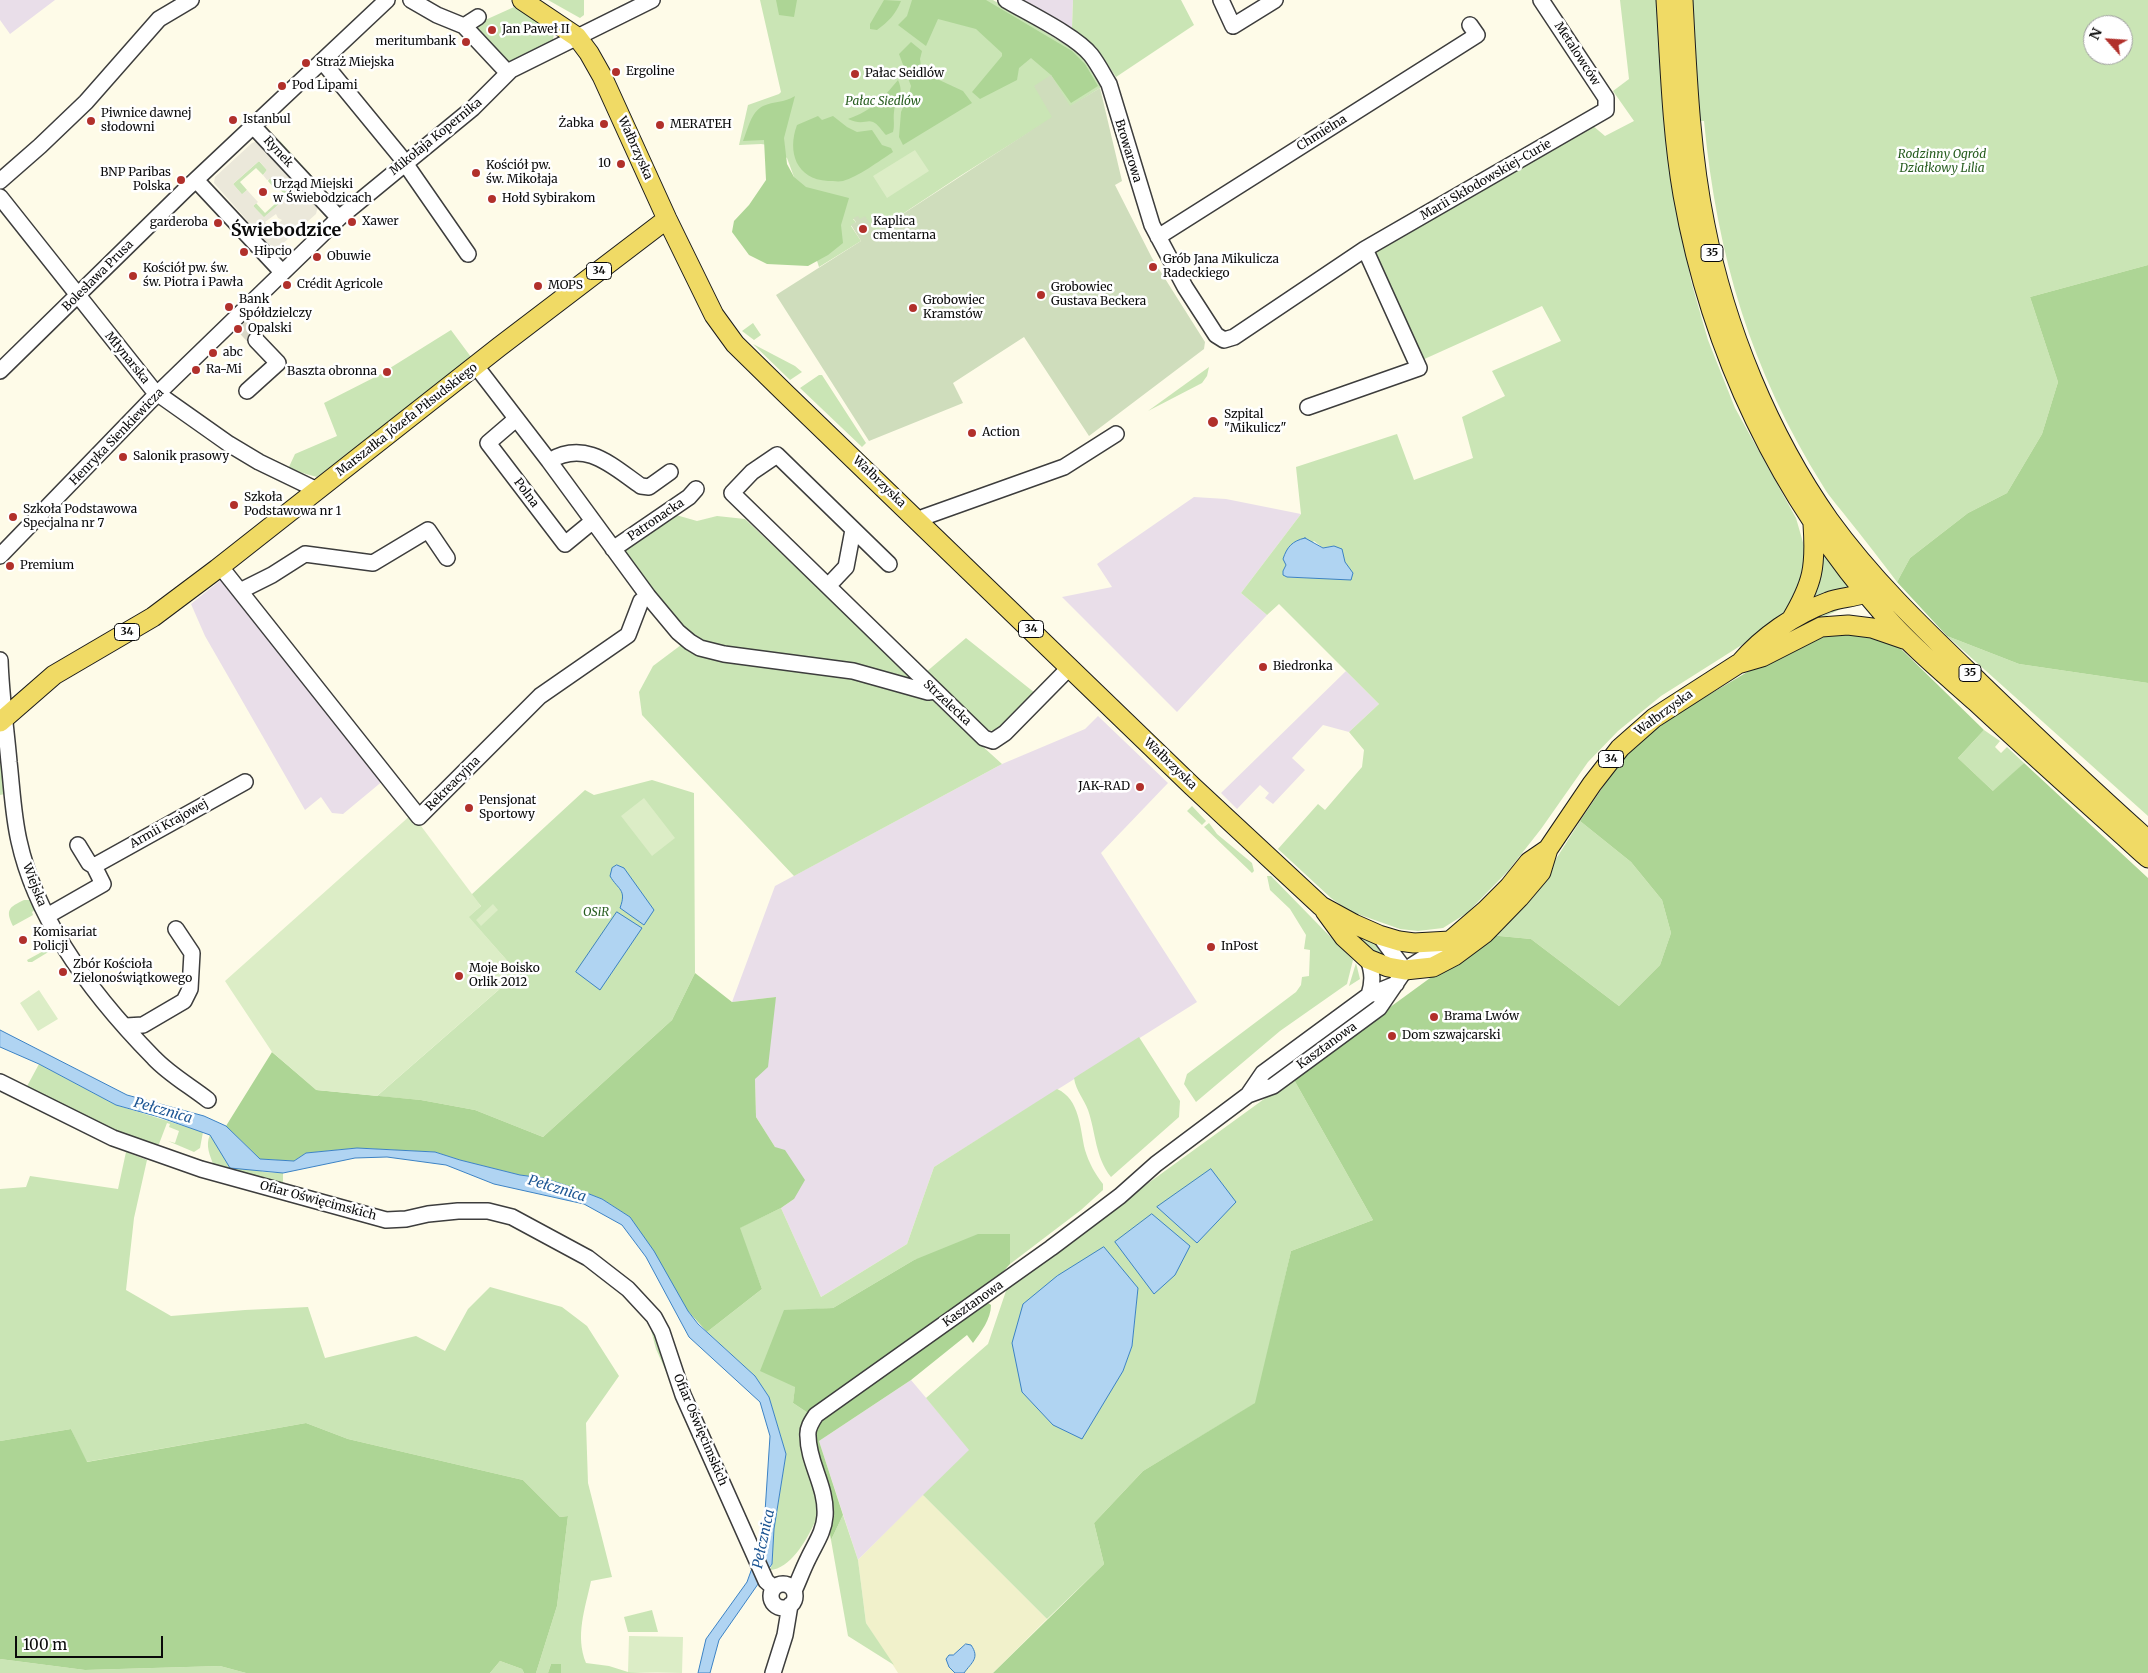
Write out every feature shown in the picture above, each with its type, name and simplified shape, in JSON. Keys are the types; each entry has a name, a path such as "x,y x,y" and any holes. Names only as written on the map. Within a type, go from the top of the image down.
{"main road":[{"name":"Wałbrzyska","path":"522,0 577,37 586,48 602,76 667,219 714,315 724,330 785,393 1281,871 1321,906 1344,937 1368,959 1388,968 1401,977 1433,967 1454,956 1484,933 1519,898 1541,872 1548,849 1602,769 1638,730 1673,704 1740,663 1762,657 1821,627 1848,624 1872,628 1908,640"},
{"name":"35","path":"1666,0 1678,161 1693,242 1706,293 1726,355 1752,416 1777,464 1813,524 1874,589 1906,612 2048,748 2148,840"},
{"name":"35","path":"1683,0 1690,112 1700,194 1712,255 1732,326 1755,384 1772,422 1798,470 1908,640 2148,858"},
{"name":"Marszałka Józefa Piłsudskiego","path":"2,720 54,675 153,617 667,219"},
{"path":"1790,621 1806,595 1813,573 1815,555 1813,524"},
{"name":"Wałbrzyska","path":"1740,663 1755,645 1790,621 1826,602 1874,589"},
{"path":"1821,627 1852,610 1874,589"},
{"name":"Wałbrzyska","path":"1321,906 1379,936 1414,943 1450,941 1492,904 1529,862 1548,849"}],"street":[{"path":"0,181 86,102 159,19 192,0"},
{"path":"254,126 322,61 375,14 387,0"},
{"path":"411,0 437,15 464,26 508,73"},
{"name":"Mikołaja Kopernika","path":"339,218 480,102 517,66 652,0"},
{"name":"Browarowa","path":"1006,0 1080,44 1098,66 1109,84 1133,168 1152,225 1185,287 1216,335"},
{"path":"1221,0 1233,26 1275,0"},
{"name":"Metalowców","path":"1541,0 1606,98 1606,110"},
{"path":"464,26 478,17"},
{"name":"Chmielna","path":"1158,237 1476,35 1470,25"},
{"path":"322,61 404,164 468,254"},
{"name":"Marii Skłodowskiej-Curie","path":"1216,335 1224,340 1234,337 1365,249 1606,110"},
{"name":"Rynek","path":"196,180 254,126 339,218"},
{"path":"196,180 282,272 339,218"},
{"name":"Bolesława Prusa","path":"0,372 196,180"},
{"name":"Młynarska","path":"0,198 77,296 158,394 229,444 317,490"},
{"path":"1308,408 1419,368 1365,249"},
{"name":"Henryka Sienkiewicza","path":"0,556 158,394 238,322 282,272"},
{"path":"247,391 278,363 256,340"},
{"path":"476,366 549,461 648,596 678,632 700,648 774,662 853,671 928,692 934,692"},
{"name":"Polna","path":"516,419 488,443 565,544 593,521"},
{"path":"920,522 924,517 1064,467 1116,434"},
{"path":"549,461 557,457 582,452 590,453 641,486 649,487 670,472"},
{"name":"Strzelecka","path":"889,564 777,455 752,472 732,493 934,692 984,738 993,741 1005,733 1070,667"},
{"name":"Patronacka","path":"614,549 690,497 696,489"},
{"path":"240,591 272,575 305,554 373,563 428,530 447,558"},
{"path":"828,586 846,566 853,530"},
{"name":"Rekreacyjna","path":"220,566 419,817 540,696 628,635 641,601 648,596"},
{"name":"Wiejska","path":"0,660 2,720 19,842 27,868 53,930 97,993 155,1059 208,1100"},
{"name":"Armii Krajowej","path":"94,866 245,782"},
{"path":"47,916 103,884 94,866 88,863 78,845"},
{"path":"126,1026 143,1025 184,1001 190,989 192,953 176,929"},
{"path":"1379,936 1401,977"},
{"name":"Kasztanowa","path":"1248,1095 1263,1073 1369,995 1401,977 1450,941"},
{"path":"1368,959 1373,972 1373,983 1369,995"},
{"name":"Kasztanowa","path":"781,1593 808,1559 823,1529 825,1516 822,1490 808,1436 816,1415 1051,1248 1120,1196 1156,1164 1248,1095 1273,1086 1379,1008 1401,977"},
{"name":"Ofiar Oświęcimskich","path":"0,1082 113,1138 200,1169 386,1220 406,1219 458,1210 488,1211 512,1217 588,1258 628,1289 654,1317 662,1332 683,1395 754,1556 781,1593"},
{"path":"774,1669 781,1593"}],"shaded area":[{"path":"0,0 55,0 10,34 0,20"},
{"path":"1024,0 1073,0 1072,28"},
{"path":"260,142 318,206 316,214 276,248 268,244 214,183 215,177 252,143","holes":["259,161 267,170 263,175 267,180 274,178 289,195 264,217 253,206 258,202 247,190 242,194 233,184","276,214 282,220 275,227 271,224 269,226 265,222"]},
{"path":"1194,497 1226,499 1301,514 1241,593 1267,615 1177,712 1062,597 1112,587 1097,564"},
{"path":"222,579 292,670 384,780 343,814 332,813 321,797 305,810 205,636 191,604"},
{"path":"1346,671 1379,704 1349,732 1323,725 1292,758 1305,770 1273,804 1265,798 1269,793 1260,785 1237,809 1221,793"},
{"path":"1098,716 1168,783 1101,853 1197,1002 934,1167 907,1244 821,1297 781,1208 794,1199 775,1147 756,1117 755,1079 776,997 732,1002 775,886 1002,764 1085,729"},
{"path":"911,1380 970,1450 858,1560 819,1441"}],"green space":[{"path":"548,0 584,0 584,15 580,18"},
{"name":"Pałac Siedlów","path":"760,0 993,0 1076,51 1086,60 1101,86 875,232 860,219 853,219 856,222 851,226 861,241 819,267 800,209 794,177 787,158 780,154 783,147 761,144 739,145 748,105 781,92"},
{"path":"776,0 797,0 794,17 779,15"},
{"path":"884,0 901,1 894,14 885,24 877,30 870,29 870,24"},
{"path":"912,0 986,0 1072,51 1085,64 1098,86 1071,103 1051,75 1031,58 1019,68 1017,80 980,99 972,92 1002,56 1002,53 976,29 938,19 926,46 898,25 907,16"},
{"path":"1073,0 1181,0 1194,25 1116,77 1096,47 1072,28"},
{"path":"1620,0 1657,0 1673,180 1691,281 1708,340 1735,408 1796,518 1806,553 1805,566 1791,606 1778,622 1661,696 1618,731 1588,762 1541,829 1508,871 1467,913 1443,928 1418,931 1400,929 1349,911 1331,898 1278,849 1318,804 1325,810 1362,767 1364,750 1349,732 1379,704 1279,604 1267,615 1241,593 1301,514 1296,467 1397,434 1414,480 1473,458 1462,417 1505,396 1492,371 1561,341 1542,306 1420,361 1372,253 1592,125 1605,136 1634,121 1613,91 1629,79","holes":["1314,541 1323,548 1334,546 1345,562 1310,578 1287,577 1283,571 1286,565"]},
{"name":"Rodzinny Ogród Działkowy Lilia","path":"1692,0 2148,0 2148,265 2030,297 2058,382 2042,434 2007,493 1968,513 1910,558 1897,582 1826,490 1798,443 1757,356 1741,311 1728,265 1710,171 1704,121 1700,121"},
{"path":"514,7 554,33 553,40 508,65 472,26"},
{"path":"911,42 922,51 920,59 922,72 963,91 972,103 903,145 899,137 901,112 911,86 899,54"},
{"path":"1051,75 1070,106 1100,88 1122,181 1115,185 1152,258 1205,342 1204,349 1089,436 1024,337 953,383 963,403 869,441 776,295 861,241 851,225 856,222 853,218 858,216 860,219 865,216 875,232 1052,117 1034,86"},
{"path":"898,80 901,90 894,112 893,132 886,135 873,122 857,122 848,119 864,112 876,103"},
{"path":"795,96 784,138 787,164 794,177 806,187 849,198 841,225 843,243 828,255 808,266 767,264 749,255 732,232 734,221 749,205 766,180 764,140 743,141 750,121 763,106"},
{"path":"818,116 822,120 833,116 857,132 872,130 882,145 891,148 893,152 862,172 843,181 828,181 808,175 801,170 794,154 794,135 797,125"},
{"path":"279,142 322,187 320,189"},
{"path":"915,150 929,171 887,198 873,176"},
{"path":"259,161 267,170 263,175 256,168 240,182 247,190 242,195 233,184"},
{"path":"270,177 274,178 289,195 264,218 253,206 256,203 265,213 285,195 277,186 274,188 268,181"},
{"path":"2148,265 2148,683 2019,664 1947,636 1897,582 1910,558 1968,513 2007,493 2042,434 2058,382 2030,297"},
{"path":"753,323 761,335 754,340 742,331"},
{"path":"451,330 471,357 317,477 288,469 295,454 337,436 324,403 381,374 384,378 392,373 390,368"},
{"path":"753,344 795,366 802,372 790,380"},
{"path":"1209,367 1207,376 1202,383 1148,411"},
{"path":"819,375 822,375 866,443 862,447 800,388"},
{"path":"676,515 697,521 717,516 745,519 923,688 725,652 682,632 622,549"},
{"path":"1819,545 1852,587 1812,597"},
{"path":"1856,602 1770,642 1814,613"},
{"path":"1856,632 1899,647 1984,730 1958,758 1993,791 2024,763 2148,878 2148,1673 993,1673 1104,1564 1094,1523 1143,1471 1255,1403 1291,1251 1373,1220 1293,1078 1489,935 1531,939 1619,1006 1660,965 1671,933 1662,900 1631,862 1580,821 1611,775 1628,754 1647,736 1680,712 1759,665 1826,633"},
{"path":"1947,636 2019,664 2148,683 2148,816"},
{"path":"966,638 1035,693 999,728 993,731 983,728 925,673"},
{"path":"681,645 723,659 764,667 860,679 937,702 936,704 1002,764 794,876 642,715 639,692 653,666"},
{"path":"1984,730 2000,741 1995,747 2001,753 2007,747 2024,763 1994,792 1958,758"},
{"path":"0,759 5,794 0,795"},
{"name":"OSiR","path":"652,780 694,793 695,973 672,1020 543,1137 475,1110 421,1100 377,1096 518,973 468,917 481,906 471,895 585,790 594,795"},
{"path":"644,798 675,838 652,856 621,816"},
{"path":"1192,806 1206,821 1202,825 1187,811"},
{"path":"412,814 481,906 469,917 518,973 377,1096 316,1090 272,1052 225,981"},
{"path":"1580,821 1631,862 1662,900 1671,933 1660,965 1619,1006 1531,939 1489,935 1549,870"},
{"path":"1209,823 1217,834 1252,863 1254,871 1252,873 1204,827"},
{"path":"1267,876 1271,876 1353,960 1347,984 1280,1031 1196,1102 1184,1084 1187,1074 1296,992 1301,985 1302,977 1309,976 1310,950 1304,949 1306,935 1290,909 1270,890"},
{"path":"24,900 31,900 36,909 32,912 33,915 13,926 9,916 10,910"},
{"path":"493,904 498,910 481,926 476,920"},
{"path":"1336,920 1379,944 1388,959 1374,956"},
{"path":"45,930 52,945 50,951 32,962 28,962 27,960 51,947 42,931"},
{"path":"1356,963 1360,979 1349,986"},
{"path":"695,973 732,1002 776,997 768,1067 755,1079 756,1117 775,1147 785,1150 805,1180 794,1199 781,1208 740,1228 762,1289 707,1332 688,1311 630,1217 602,1199 543,1178 520,1175 435,1152 357,1148 306,1153 294,1161 260,1159 226,1126 272,1052 317,1090 421,1100 475,1110 543,1137 672,1020"},
{"path":"39,990 58,1019 38,1031 20,1003"},
{"path":"1381,994 1383,996 1263,1087 1259,1084"},
{"path":"1139,1037 1180,1101 1179,1117 1111,1177 1096,1145 1091,1119 1076,1087 1074,1078"},
{"path":"39,1064 116,1105 203,1132 200,1148 194,1152 168,1141 175,1143 179,1131 169,1127 170,1124 167,1123 159,1144 152,1146 105,1128 25,1090"},
{"path":"1293,1078 1373,1220 1291,1251 1256,1403 1143,1471 1094,1523 1104,1564 1047,1619 923,1495 969,1450 926,1398 988,1344 1008,1285","holes":["1138,1288 1132,1346 1123,1371"]},
{"path":"1057,1089 1065,1094 1075,1107 1085,1150 1092,1168 1103,1184 1103,1190 1081,1210 1010,1264 1010,1234 914,1260 833,1308 784,1311 795,1388 793,1403 808,1413 804,1423 819,1503 817,1525 814,1524 802,1546 784,1565 770,1570 774,1529 786,1454 769,1397 755,1376 707,1332 762,1289 739,1228 781,1208 821,1297 907,1244 934,1167"},
{"path":"210,1135 217,1145 263,1172 283,1173 283,1184 214,1166 208,1147"},
{"path":"126,1152 147,1160 134,1218 126,1290 171,1316 308,1307 325,1358 416,1336 445,1351 468,1309 490,1287 562,1307 587,1326 619,1376 586,1423 588,1483 612,1577 591,1581 582,1622 581,1643 583,1653 586,1663 609,1666 628,1672 658,1673 561,1673 560,1664 551,1664 548,1673 536,1673 557,1606 568,1516 560,1517 523,1480 348,1439 306,1423 86,1462 71,1429 0,1441 0,1189 26,1187 30,1176 118,1189"},
{"path":"978,1234 1010,1234 1010,1264 1000,1275 808,1413 793,1403 795,1387 760,1371 784,1310 833,1308 914,1260"},
{"path":"985,1301 991,1305 991,1310 985,1325 973,1343 967,1335 911,1380 819,1441 843,1515 831,1540 814,1440 819,1420"},
{"path":"653,1328 675,1392 656,1349 651,1330"},
{"path":"306,1423 348,1439 523,1480 560,1517 568,1516 557,1606 536,1673 524,1673 522,1669 500,1661 490,1673 246,1673 220,1666 85,1670 0,1659 0,1441 71,1429 87,1462"},
{"path":"923,1495 1047,1619 993,1673 898,1673 866,1623 858,1560"},
{"path":"843,1515 858,1560 866,1623 894,1665 848,1636 831,1540"},
{"path":"652,1610 658,1632 628,1632 624,1617"},
{"path":"629,1636 683,1637 682,1673 628,1672"},
{"path":"0,1659 85,1670 220,1666 246,1673 0,1673"},
{"path":"500,1661 522,1669 524,1673 490,1673"},
{"path":"551,1664 561,1664 561,1673 548,1673"}],"water":[{"path":"1305,538 1323,548 1334,546 1342,549 1345,562 1353,573 1351,580 1287,577 1283,575 1286,565 1283,559 1286,551 1293,543"},
{"path":"617,865 624,868 654,910 644,925 620,908 623,897 622,893 610,876 612,868"},
{"path":"617,912 642,928 600,990 576,972"},
{"name":"Pełcznica","path":"0,1030 127,1095 204,1116 226,1126 260,1159 294,1161 306,1153 357,1148 435,1152 520,1175 543,1178 574,1188 602,1199 630,1217 654,1251 688,1311 698,1324 755,1376 769,1397 786,1454 774,1529 772,1564 719,1640 710,1673 698,1673 706,1639 747,1582 760,1546 765,1512 770,1436 760,1402 689,1337 646,1257 622,1225 584,1204 494,1184 446,1165 387,1157 355,1158 283,1173 230,1168 210,1135 159,1117 116,1105 39,1064 0,1047"},
{"path":"1211,1169 1236,1202 1197,1243 1157,1207"},
{"path":"1152,1214 1190,1246 1175,1275 1154,1294 1115,1242"},
{"path":"1104,1247 1138,1288 1132,1346 1123,1371 1082,1439 1053,1425 1022,1392 1012,1343 1023,1304 1057,1276"},
{"path":"966,1644 971,1645 974,1649 974,1660 964,1673 955,1673 949,1667 946,1659"}],"tunnel":[{"path":"242,325 256,340"}],"place":[{"name":"Jan Paweł II","path":"492,30"},
{"name":"meritumbank","path":"466,42"},
{"name":"Straż Miejska","path":"306,63"},
{"name":"Ergoline","path":"616,72"},
{"name":"Pałac Seidlów","path":"855,74"},
{"name":"Pod Lipami","path":"282,86"},
{"name":"Istanbul","path":"233,120"},
{"name":"Piwnice dawnej słodowni","path":"91,121"},
{"name":"Żabka","path":"604,124"},
{"name":"MERATEH","path":"660,125"},
{"name":"10","path":"621,164"},
{"name":"Kościół pw. św. Mikołaja","path":"476,173"},
{"name":"BNP Paribas Polska","path":"181,180"},
{"name":"Urząd Miejski w Świebodzicach","path":"263,192"},
{"name":"Hołd Sybirakom","path":"492,199"},
{"name":"Xawer","path":"352,222"},
{"name":"garderoba","path":"218,223"},
{"name":"Kaplica cmentarna","path":"863,229"},
{"name":"Hipcio","path":"244,252"},
{"name":"Obuwie","path":"317,257"},
{"name":"Grób Jana Mikulicza Radeckiego","path":"1153,267"},
{"name":"Kościół pw. św. św. Piotra i Pawła","path":"133,276"},
{"name":"Crédit Agricole","path":"287,285"},
{"name":"MOPS","path":"538,286"},
{"name":"Grobowiec Gustava Beckera","path":"1041,295"},
{"name":"Bank Spółdzielczy","path":"229,307"},
{"name":"Grobowiec Kramstów","path":"913,308"},
{"name":"Opalski","path":"238,329"},
{"name":"abc","path":"213,353"},
{"name":"Ra-Mi","path":"196,370"},
{"name":"Baszta obronna","path":"387,372"},
{"name":"Szpital \"Mikulicz\"","path":"1213,422"},
{"name":"Action","path":"972,433"},
{"name":"Salonik prasowy","path":"123,457"},
{"name":"Szkoła Podstawowa nr 1","path":"234,505"},
{"name":"Szkoła Podstawowa Specjalna nr 7","path":"13,517"},
{"name":"Premium","path":"10,566"},
{"name":"Biedronka","path":"1263,667"},
{"name":"JAK-RAD","path":"1140,787"},
{"name":"Pensjonat Sportowy","path":"469,808"},
{"name":"Komisariat Policji","path":"23,940"},
{"name":"InPost","path":"1211,947"},
{"name":"Zbór Kościoła Zielonoświątkowego","path":"63,972"},
{"name":"Moje Boisko Orlik 2012","path":"459,976"},
{"name":"Brama Lwów","path":"1434,1017"},
{"name":"Dom szwajcarski","path":"1392,1036"}],"district":[{"name":"Świebodzice","path":"286,231"}]}
